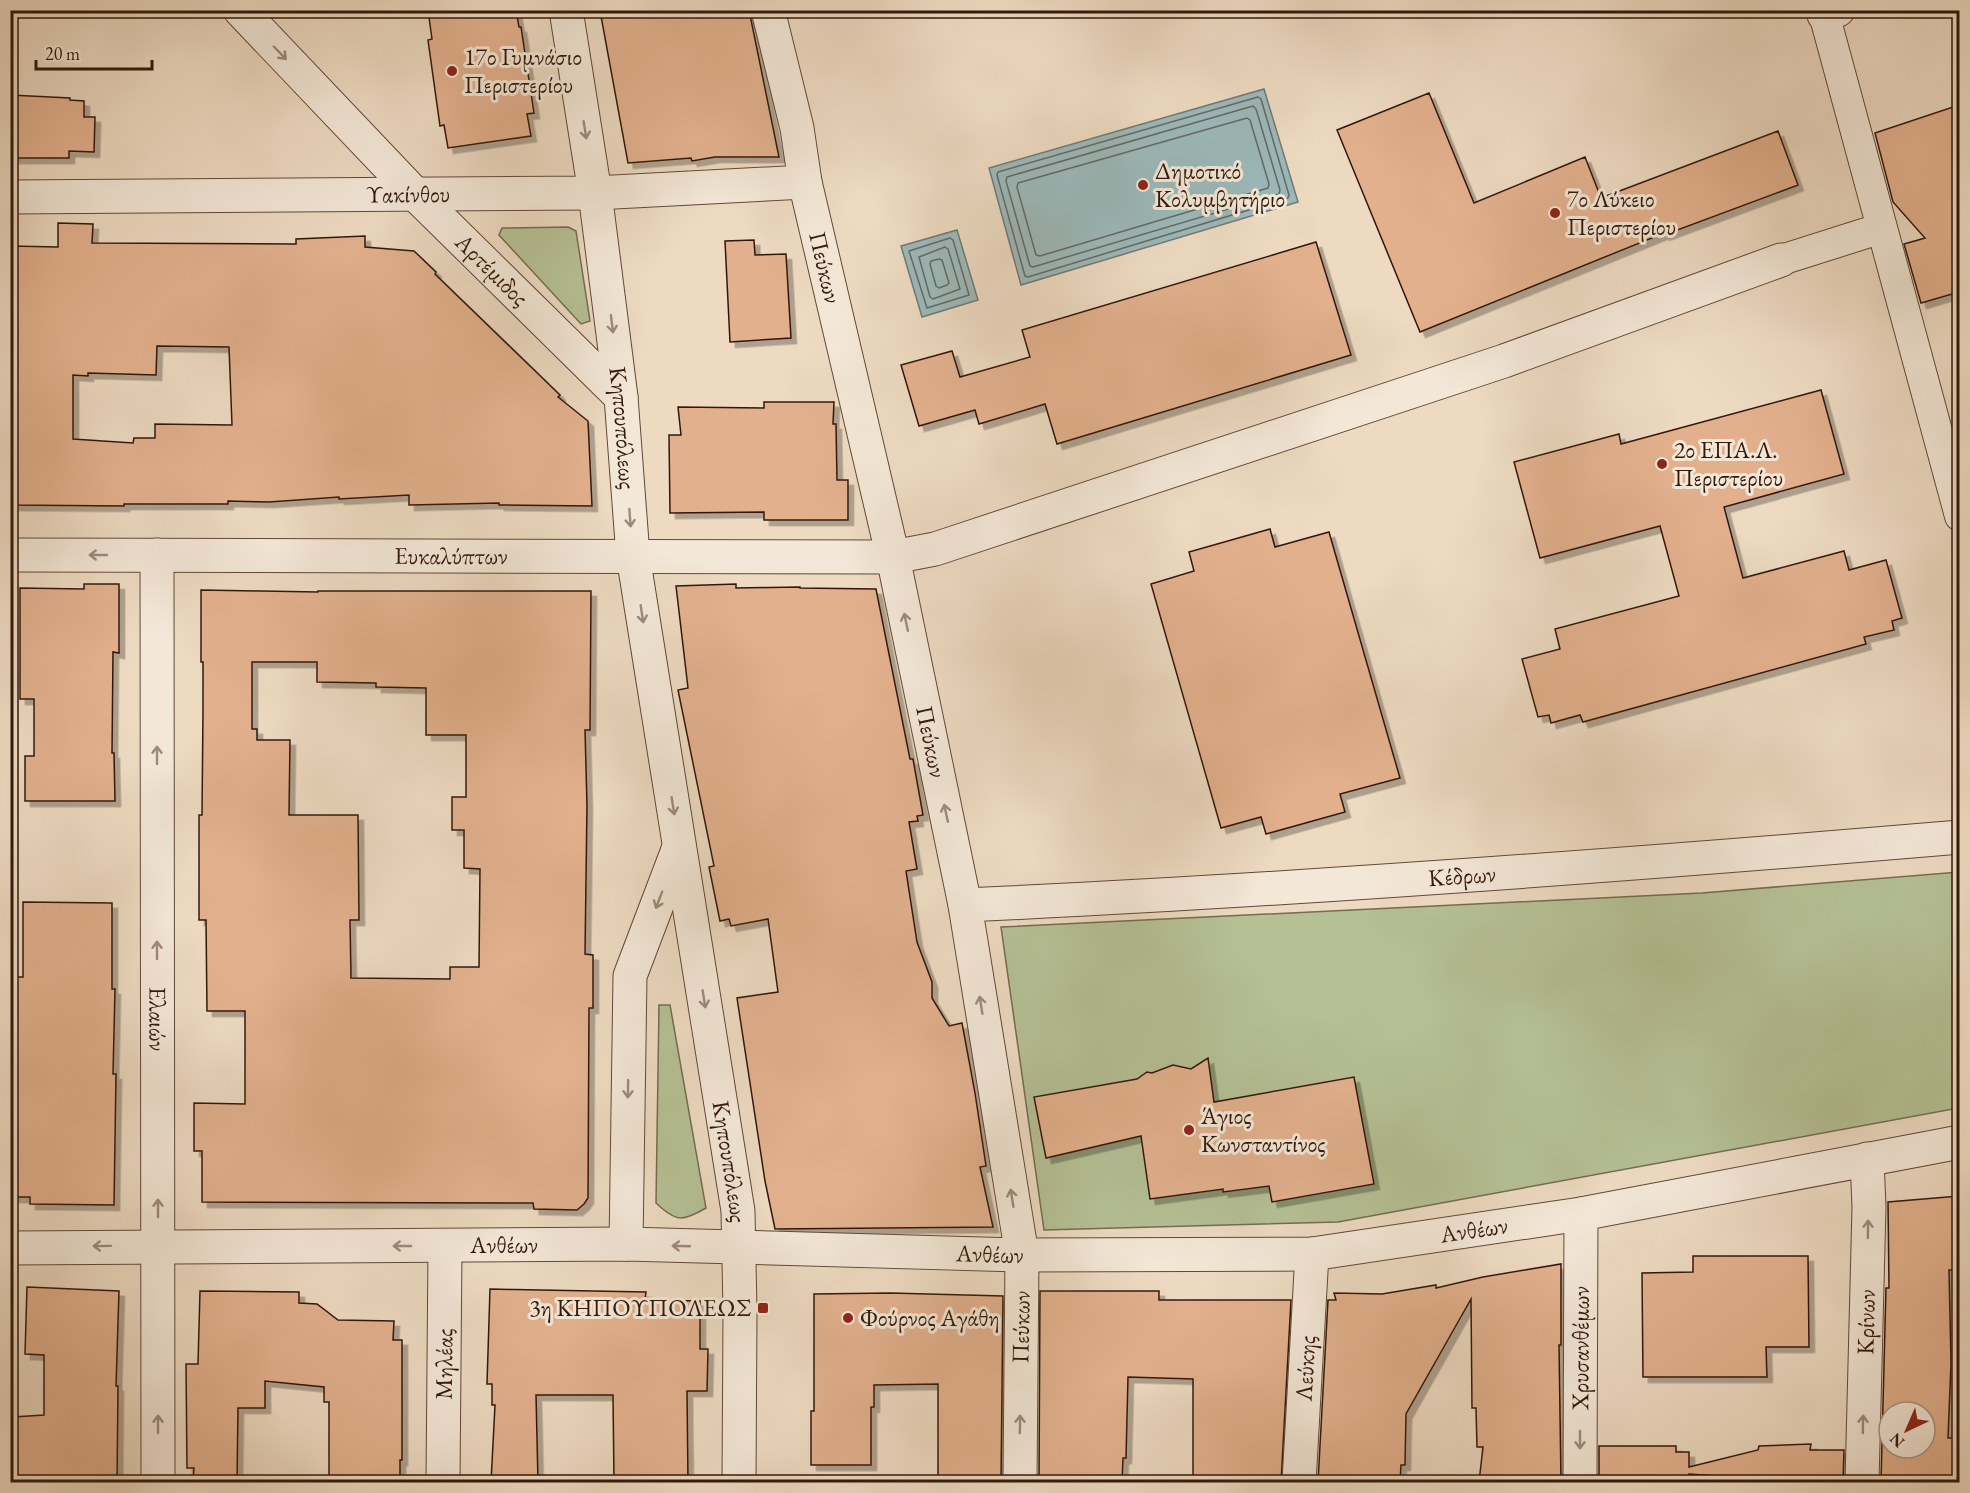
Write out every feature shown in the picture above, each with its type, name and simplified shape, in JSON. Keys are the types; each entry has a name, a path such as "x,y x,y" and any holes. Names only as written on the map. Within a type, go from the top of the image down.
{"street":[{"name":"Αρτέμιδος","path":"240,10 416,195 621,397"},
{"name":"Κηπουπόλεως","path":"566,10 595,193 621,397 633,556 738,1211 740,1249 739,1482"},
{"name":"Πεύκων","path":"768,10 798,128 805,182 893,557 965,905 1022,1255 1020,1482"},
{"path":"1828,12 1882,228 1959,516"},
{"name":"Υακίνθου","path":"10,197 595,193 805,182"},
{"path":"1781,260 1882,228"},
{"name":"Ευκαλύπτων","path":"10,555 893,557 935,549 1315,425 1504,361 1781,260"},
{"name":"Ελαιών","path":"157,555 158,1482"},
{"name":"Κέδρων","path":"965,905 1258,890 1582,868 1959,837"},
{"path":"626,1244 630,976 680,845"},
{"name":"Ανθέων","path":"10,1248 158,1245 626,1244 740,1249 1022,1255 1312,1254 1581,1214 1959,1142"},
{"name":"Κρίνων","path":"1862,1482 1869,1207 1868,1159"},
{"name":"Χρυσανθέμων","path":"1580,1482 1581,1214"},
{"name":"Μηλέας","path":"443,1482 445,1246"},
{"name":"Λεύκης","path":"1299,1482 1312,1254"}],"green space":[{"path":"568,227 576,231 590,321 581,324 499,235 502,228"},
{"path":"1959,872 1959,1108 1338,1222 1044,1230 1001,927 1702,893"},
{"path":"659,1005 670,1005 706,1208 685,1218 674,1217 656,1203"}],"water":[{"name":"Δημοτικό Κολυμβητήριο","path":"1264,89 1298,202 1021,285 989,168"},
{"path":"957,230 978,300 922,317 901,246"}],"building":[{"path":"428,10 516,10 519,27 521,27 534,113 527,114 531,136 448,148 444,125 440,126 428,40 432,39"},
{"path":"631,10 749,10 779,157 715,157 692,161 691,158 628,163 601,16"},
{"name":"7ο Λύκειο Περιστερίου","path":"1429,93 1474,203 1585,157 1601,198 1778,131 1798,185 1664,235 1664,233 1420,332 1337,130"},
{"path":"10,95 70,98 70,100 84,101 84,117 95,117 94,152 69,151 69,158 10,158"},
{"path":"1959,105 1959,292 1921,303 1904,244 1925,238 1893,202 1875,133"},
{"path":"58,223 93,224 92,243 296,244 296,239 365,236 365,247 414,251 560,395 558,397 588,421 592,506 499,505 499,503 409,505 409,495 269,502 228,501 228,504 10,505 10,246 58,247","holes":["157,346 229,347 232,425 155,424 155,438 134,438 133,443 73,439 73,375 88,376 88,373 156,375"]},
{"path":"754,240 755,255 786,254 791,338 730,342 725,241"},
{"path":"1316,242 1351,355 1057,444 1045,404 979,424 975,410 919,426 901,365 952,351 960,377 1030,357 1022,330"},
{"path":"1821,390 1844,474 1724,507 1743,578 1844,551 1849,570 1886,560 1902,618 1892,621 1894,630 1864,637 1866,644 1583,722 1580,715 1551,723 1549,715 1538,717 1522,659 1560,649 1555,629 1679,596 1660,526 1540,558 1514,462 1619,434 1621,444"},
{"path":"764,402 834,402 833,424 836,424 837,480 848,480 848,520 764,520 764,512 670,513 669,435 681,435 678,407 764,408"},
{"path":"1270,529 1275,547 1329,532 1400,778 1340,794 1345,812 1266,834 1261,817 1221,828 1151,584 1194,571 1189,552"},
{"path":"84,584 119,584 119,653 113,652 112,753 114,753 115,801 25,801 25,756 34,756 34,699 20,699 20,588 84,589"},
{"path":"736,584 736,588 876,589 923,815 917,816 918,821 909,822 917,869 906,871 917,942 932,982 932,998 949,1026 962,1023 986,1166 980,1167 993,1227 775,1229 765,1181 737,998 778,992 768,919 731,926 729,919 720,921 709,867 714,866 678,690 688,688 676,586"},
{"path":"201,590 591,591 590,730 585,730 587,805 585,954 593,955 593,1008 589,1008 588,1198 577,1210 534,1209 533,1203 202,1202 202,1151 194,1151 194,1103 245,1104 245,1011 207,1011 206,920 199,920 199,815 202,815 203,711 203,662 201,662","holes":["252,662 317,662 317,682 376,683 376,687 426,688 426,735 466,735 466,797 452,797 452,830 464,830 464,868 480,869 479,967 450,967 450,979 351,978 350,920 359,920 358,815 289,815 290,740 257,740 257,729 252,729"]},
{"path":"23,902 112,903 112,989 115,989 113,1074 116,1074 114,1205 30,1204 30,1197 10,1197 13,1061 10,1061 10,977 23,977"},
{"path":"1208,1058 1214,1102 1354,1077 1374,1184 1272,1202 1269,1186 1223,1192 1223,1189 1150,1199 1141,1136 1046,1158 1034,1097 1137,1079 1147,1072 1152,1073 1173,1065 1191,1069"},
{"path":"1959,1196 1959,1270 1949,1270 1951,1363 1948,1438 1958,1438 1957,1482 1881,1482 1882,1460 1937,1460 1937,1400 1883,1400 1886,1288 1889,1288 1888,1202"},
{"path":"1693,1256 1808,1256 1809,1347 1766,1347 1767,1377 1643,1377 1642,1273 1693,1272"},
{"path":"1561,1264 1561,1345 1559,1345 1561,1482 1479,1482 1483,1447 1477,1447 1476,1408 1472,1408 1471,1299 1406,1414 1405,1465 1401,1465 1400,1482 1318,1482 1328,1300 1336,1300 1334,1293 1382,1294 1436,1285 1436,1288 1483,1277"},
{"path":"27,1287 119,1291 116,1386 118,1386 117,1482 13,1482 13,1417 44,1415 44,1355 25,1354"},
{"path":"490,1289 646,1292 645,1300 700,1301 700,1349 708,1349 707,1391 687,1391 688,1482 614,1482 613,1395 536,1395 538,1482 491,1482 495,1405 492,1405 492,1384 487,1384"},
{"path":"200,1291 299,1292 299,1303 317,1304 338,1320 394,1321 393,1340 402,1340 400,1482 329,1482 329,1402 324,1402 324,1387 265,1381 265,1408 238,1408 237,1482 193,1482 194,1468 187,1468 186,1364 198,1364"},
{"path":"1040,1291 1159,1291 1159,1300 1291,1300 1281,1482 1193,1482 1193,1379 1128,1377 1126,1458 1123,1458 1122,1482 1039,1482"},
{"path":"890,1293 1003,1296 1001,1482 938,1482 938,1384 874,1385 874,1407 871,1407 871,1465 811,1465 811,1411 814,1411 814,1294"},
{"path":"1811,1444 1810,1450 1844,1450 1843,1482 1748,1482 1748,1478 1689,1474 1689,1482 1599,1482 1599,1446 1676,1446 1676,1452 1689,1452 1689,1467 1758,1450 1759,1446"}],"place":[{"name":"17ο Γυμνάσιο Περιστερίου","path":"452,71"},
{"name":"Δημοτικό Κολυμβητήριο","path":"1143,185"},
{"name":"7ο Λύκειο Περιστερίου","path":"1555,213"},
{"name":"2ο ΕΠΑ.Λ. Περιστερίου","path":"1662,464"},
{"name":"Άγιος Κωνσταντίνος","path":"1189,1130"},
{"name":"3η ΚΗΠΟΥΠΟΛΕΩΣ","path":"763,1308"},
{"name":"Φούρνος Αγάθη","path":"848,1318"}]}
